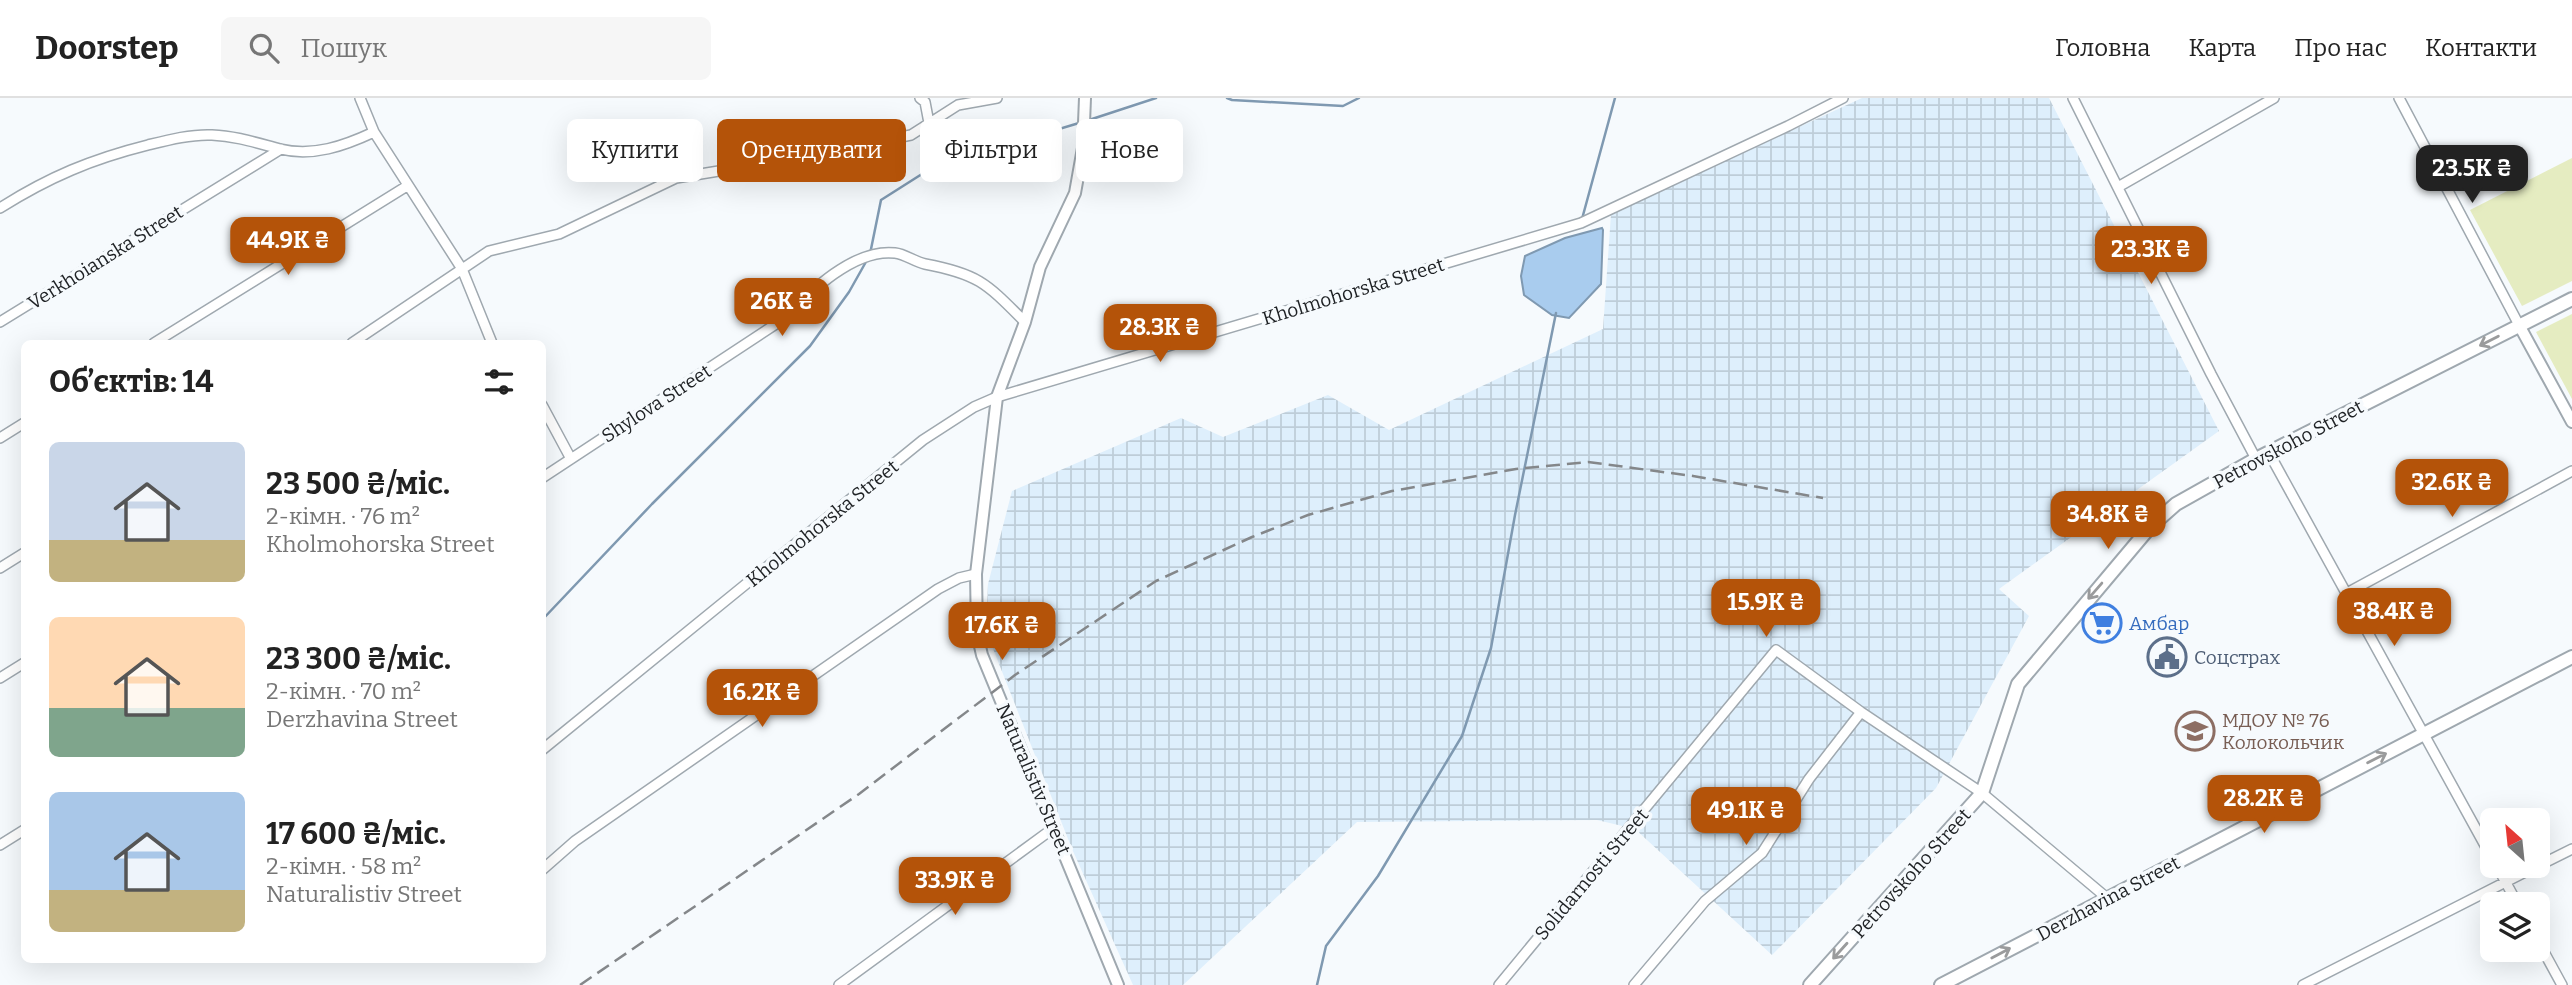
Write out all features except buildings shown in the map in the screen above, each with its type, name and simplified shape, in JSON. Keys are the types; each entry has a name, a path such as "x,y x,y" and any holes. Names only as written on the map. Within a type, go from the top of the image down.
{"main road":[{"name":"Petrovskoho Street","path":"1810,985 1982,793 2015,691 2028,670 2150,527 2167,511 2256,459 2572,299"},
{"name":"Derzhavina Street","path":"1941,985 2572,657"}],"street":[{"path":"360,98 374,132 462,269 491,340"},
{"path":"920,98 925,102 928,119"},
{"path":"935,119 958,105 997,98"},
{"name":"Naturalistiv Street","path":"1085,98 1083,148 1075,193 1040,267 1025,322 997,397 976,574 977,633 982,655 1118,985"},
{"name":"Kholmohorska Street","path":"546,747 923,440 974,407 997,397 1581,223 1843,98"},
{"path":"2073,98 2256,459"},
{"path":"2118,187 2274,98"},
{"path":"2399,98 2572,422"},
{"path":"356,340 489,251 559,234 676,178 911,135 920,129"},
{"path":"0,208 64,172 103,156 166,141 209,135 246,139 281,149 321,150 349,143 374,132"},
{"name":"Verkhoianska Street","path":"0,322 281,149"},
{"path":"159,340 407,186"},
{"name":"Shylova Street","path":"546,475 782,320 815,287 841,268 869,257 895,253 922,263 962,272 992,289 1025,322"},
{"path":"546,412 571,459"},
{"path":"0,438 21,425"},
{"path":"2269,453 2480,836"},
{"path":"2347,593 2572,471"},
{"path":"0,568 21,555"},
{"path":"546,866 575,841 938,589 959,578 976,574"},
{"name":"Solidarnosti Street","path":"1499,985 1776,650 1861,712 1982,793 2108,898"},
{"path":"0,678 21,665"},
{"path":"1634,985 1705,901 1762,853 1809,779 1861,712"},
{"path":"839,985 1055,827"},
{"path":"0,845 21,832"},
{"path":"2550,860 2572,849"},
{"path":"2503,878 2511,892"},
{"path":"2303,985 2513,878"},
{"path":"2549,962 2562,985"}],"shaded area":[{"path":"1862,98 2049,98 2219,431 1999,589 2029,616 1936,788 1772,955 1635,829 1597,820 1357,822 1183,985 1133,985 1072,849 986,631 988,584 1012,491 1181,418 1223,437 1328,395 1389,430 1603,329 1611,214"}],"green space":[{"path":"2572,158 2572,281 2522,306 2470,210"},
{"path":"2572,314 2572,399 2536,332"}],"water":[{"path":"1602,228 1601,284 1569,318 1552,315 1524,295 1521,276 1525,256 1565,238"}],"waterway":[{"path":"1092,119 1156,98"},
{"path":"1227,98 1343,106 1359,98"},
{"path":"1582,219 1615,98"},
{"path":"870,254 881,200 933,167 1076,124"},
{"path":"546,616 652,504 810,346 849,292 867,260"},
{"path":"1317,985 1326,946 1378,876 1462,736 1491,648 1556,313"}],"railway":[{"path":"580,985 859,794 1015,675 1156,581 1252,537 1308,515 1392,491 1516,469 1588,462 1823,498"}],"place":[{"name":"Амбар","path":"2102,623"},
{"name":"Соцстрах","path":"2167,657"},
{"name":"МДОУ № 76 Колокольчик","path":"2195,731"}]}
